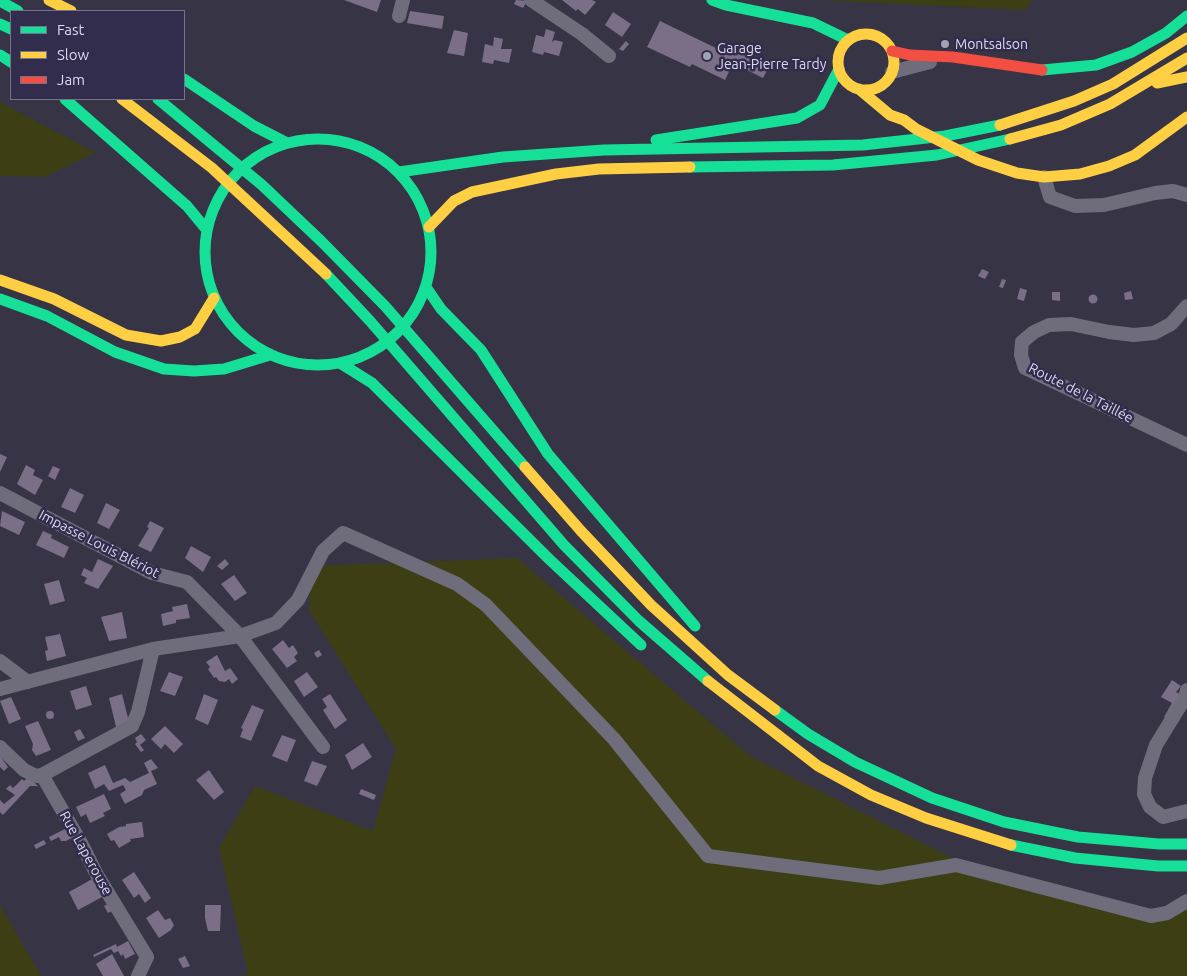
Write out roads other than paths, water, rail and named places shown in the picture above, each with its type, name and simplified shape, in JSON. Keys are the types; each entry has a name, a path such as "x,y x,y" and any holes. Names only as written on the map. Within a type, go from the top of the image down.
{"main road":[{"path":"49,0 68,10"},
{"path":"712,0 726,5 813,23 848,40"},
{"path":"0,1 16,10"},
{"path":"604,150 683,135 797,118 820,105 838,64 839,52 848,40 856,36 873,35 881,38 892,51 910,55 953,57 1017,68 1048,71 1096,65 1132,52 1166,33 1187,16"},
{"path":"799,21 828,44 846,82 860,89 890,115 904,120"},
{"path":"399,172 503,157 604,150 862,144 945,136 996,126 1074,101 1113,84 1158,58 1187,38"},
{"path":"892,51 889,76 892,104 904,120 916,129 978,160 1017,173 1044,177 1080,174 1110,166 1135,155 1187,117"},
{"path":"429,227 454,201 472,192 556,174 599,170 833,165 937,155 991,144 1061,125 1110,104 1145,85 1187,58"},
{"path":"860,89 874,88 889,76"},
{"path":"1145,85 1187,77"},
{"path":"185,80 254,126 287,143"},
{"path":"66,100 188,206 206,229"},
{"path":"123,100 212,168 308,256 370,321 564,545 639,620 718,690 818,766"},
{"path":"159,100 262,185 384,306 581,531 651,605 728,675 808,734 855,762 932,798 1004,822 1078,837 1159,844 1187,844"},
{"path":"311,138 335,140 359,146 373,153 399,172 412,188 422,207 429,227 431,257 426,287 413,314 394,336 369,353 340,363 316,365 292,362 270,354 247,340 228,321 214,298 207,276 204,252 206,229 217,200 234,175 258,155 287,143 311,138"},
{"path":"0,280 54,299 126,335 161,341 180,337 195,329 214,298"},
{"path":"426,287 441,309 481,350 548,454 702,634"},
{"path":"0,300 47,316 114,352 164,369 194,371 224,369 270,354"},
{"path":"340,363 372,383 549,559 652,655"},
{"path":"736,666 804,720 910,788"},
{"path":"741,721 818,766 871,794 917,814 1000,843 1075,858 1158,866 1187,866"}],"street":[{"path":"399,16 404,0"},
{"path":"531,0 582,34 609,56"},
{"path":"889,76 920,63 941,62 1019,77 1042,77 1061,69"},
{"path":"1044,177 1050,197 1075,206 1104,205 1155,193 1173,192 1187,195"},
{"name":"Route de la Taillée","path":"1187,306 1171,324 1154,333 1134,335 1071,324 1049,325 1034,332 1022,342 1021,355 1025,368 1187,445"},
{"name":"Impasse Louis Blériot","path":"0,493 152,573 187,582 240,636 323,747"},
{"path":"0,689 153,649 240,636 276,623 298,600 323,551 343,533 457,584 486,605 614,739 708,856 879,878 956,865 1151,916 1167,913 1187,901"},
{"path":"0,747 24,770 36,776 42,775 132,726 138,712 153,649"},
{"path":"0,661 28,682"},
{"path":"1187,690 1185,698 1156,745 1145,778 1144,794 1150,806 1162,817 1187,811"},
{"name":"Rue Laperouse","path":"42,775 97,875 147,957 138,976"}],"place":[{"name":"Montsalson","path":"945,44"},
{"name":"Garage Jean-Pierre Tardy","path":"707,56"}]}
